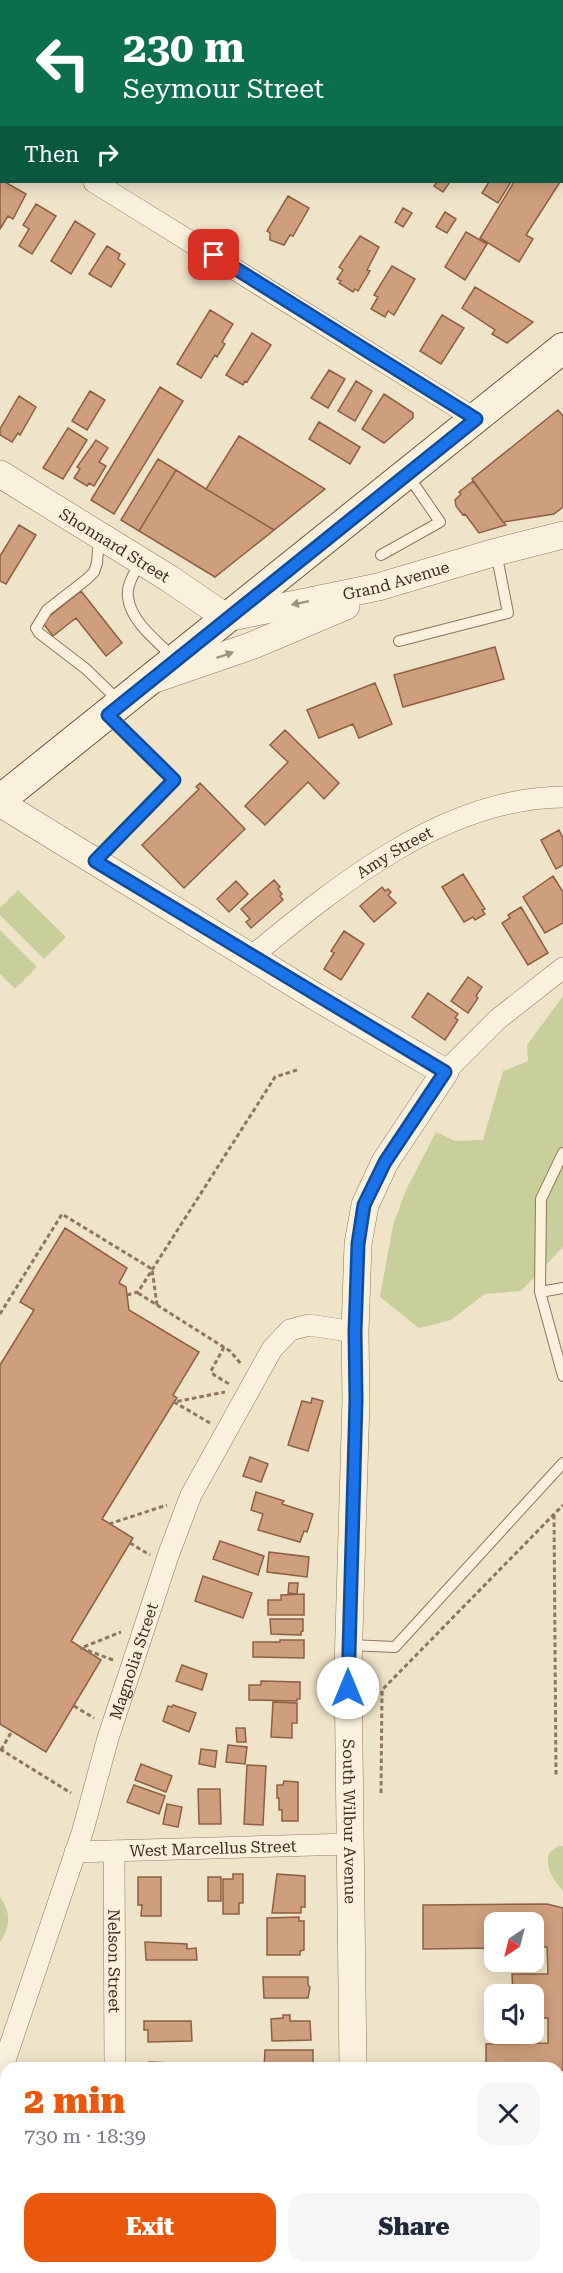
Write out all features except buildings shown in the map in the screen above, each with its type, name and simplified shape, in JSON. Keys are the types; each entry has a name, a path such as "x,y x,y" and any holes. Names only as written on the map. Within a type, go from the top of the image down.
{"main road":[{"path":"0,802 562,351"}],"street":[{"path":"96,183 476,419"},
{"name":"Shonnard Street","path":"0,474 141,561 227,618"},
{"name":"Grand Avenue","path":"227,618 378,587 495,552 563,535"},
{"path":"150,681 251,646 366,597 378,587"},
{"name":"Amy Street","path":"251,957 308,910 381,858 449,823 495,806 547,797 563,797"},
{"path":"0,802 251,957 445,1072"},
{"name":"South Wilbur Avenue","path":"353,2062 349,1844 349,1645 358,1244 364,1205 385,1162 445,1072 498,1019 563,968"},
{"name":"Magnolia Street","path":"4,2062 75,1852 108,1738 169,1553 191,1495 272,1349 290,1330 309,1325 355,1332"},
{"name":"West Marcellus Street","path":"75,1852 349,1844"},
{"name":"Nelson Street","path":"114,1851 115,2062"}],"lane":[{"path":"381,555 440,522 407,474"},
{"path":"95,861 174,780 115,709 86,669 39,633 36,628 47,610 94,572 99,535"},
{"path":"399,641 508,613 495,552"},
{"path":"141,561 130,583 128,597 131,607 137,619 176,660"},
{"path":"563,1154 541,1199 540,1292 563,1376"},
{"path":"540,1292 563,1288"},
{"path":"349,1645 395,1647 563,1463"}],"path":[{"path":"127,1295 138,1292 274,1077 297,1070"},
{"path":"0,1314 62,1214 152,1269"},
{"path":"152,1269 157,1305"},
{"path":"138,1292 230,1351 246,1369"},
{"path":"211,1424 174,1402 234,1389 211,1371 224,1347"},
{"path":"109,1524 169,1504"},
{"path":"381,1793 382,1690 563,1505"},
{"path":"554,1515 556,1776"},
{"path":"130,1543 151,1556"},
{"path":"114,1661 81,1648 125,1630"},
{"path":"74,1706 94,1718"},
{"path":"12,1731 1,1750 71,1793"}],"green space":[{"path":"18,890 66,937 44,959 0,915 0,908"},
{"path":"0,930 37,967 15,989 0,974"},
{"path":"563,996 563,1247 521,1291 485,1294 451,1320 419,1328 380,1297 393,1225 406,1190 436,1132 455,1141 483,1140 503,1071 528,1061 527,1045"},
{"path":"558,1846 563,1846 563,1891 553,1878 548,1864 549,1853"},
{"path":"0,1897 8,1914 8,1925 0,1942"}],"route":[{"path":"214,255 476,419 108,715 174,780 95,861 316,997 445,1072 385,1162 364,1205 358,1244 355,1332 356,1400 348,1688"}]}
